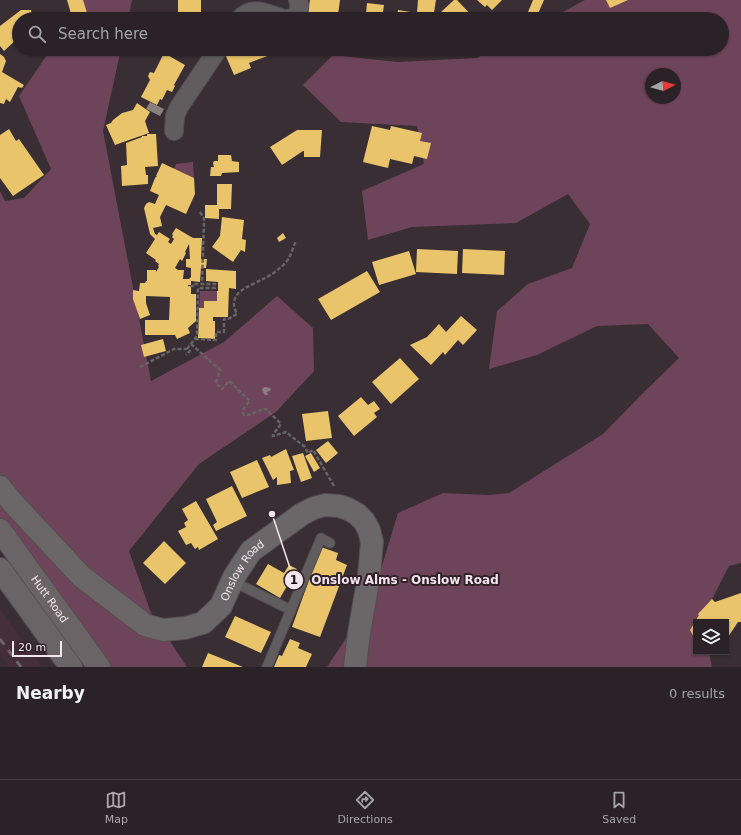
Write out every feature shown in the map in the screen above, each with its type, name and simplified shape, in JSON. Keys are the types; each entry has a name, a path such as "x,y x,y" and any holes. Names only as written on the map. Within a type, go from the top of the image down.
{"main road":[{"name":"Onslow Road","path":"0,487 12,502 81,576 145,624 163,630 185,628 203,623 221,606 232,581 251,551 302,514 314,508 325,505 339,506 353,511 367,525 371,536 372,550 370,576 359,633 355,667"},
{"name":"Hutt Road","path":"0,530 99,667"},
{"name":"Hutt Road","path":"0,569 72,667"}],"street":[{"path":"298,0 300,7 298,12"},
{"path":"252,12 268,12"},
{"path":"174,131 175,116 179,107 213,56"}],"lane":[{"path":"267,667 321,538 330,543"},
{"path":"232,581 291,610"}],"path":[{"path":"200,212 204,218 202,284"},
{"path":"194,339 216,340 216,332 224,332 224,319 228,319 238,314 234,308 234,301 238,293 266,278 279,268 287,260 296,241"},
{"path":"187,349 197,336 198,288 215,288 215,284 193,284 193,286 188,286"},
{"path":"191,344 220,370 216,383 222,389 229,381 250,401 244,408 244,415 248,415 263,409 267,410 281,424 273,436 286,432 305,448 308,453 314,450 324,469"},
{"path":"140,367 174,349 187,349"},
{"path":"186,355 190,350 187,349"}],"shaded area":[{"path":"73,0 132,0 129,12 69,12"},
{"path":"585,0 741,0 741,563 729,566 702,619 693,619 693,655 710,655 712,667 327,667 372,599 398,513 443,493 489,495 509,493 603,434 679,358 648,324 597,326 537,355 489,369 497,311 528,284 572,268 590,224 568,194 516,223 412,227 368,240 362,191 424,164 417,126 341,122 303,85 332,56 397,62 477,58 481,56 729,56 729,12 563,12"},
{"path":"46,56 119,56 103,131 151,381 224,342 277,296 313,328 314,371 276,412 199,464 129,551 151,613 187,667 106,667 0,520 0,191 5,201 24,198 51,169 19,96"},
{"path":"193,162 194,178 174,169 176,164"},
{"path":"200,291 217,291 217,301 204,301 204,308 199,308"},
{"path":"0,609 42,667 8,667 0,655"}],"building: Homes":[{"path":"67,0 83,0 87,12 71,12"},
{"path":"178,0 201,0 201,12 178,12"},
{"path":"310,0 340,0 338,12 308,12"},
{"path":"418,0 436,0 434,12 417,12"},
{"path":"454,0 457,0 468,12 441,12"},
{"path":"477,0 502,0 492,10 487,5 485,7"},
{"path":"533,0 544,0 539,12 528,12"},
{"path":"606,0 628,0 610,8"},
{"path":"367,3 384,5 383,12 366,12"},
{"path":"21,10 31,10 31,12 18,12"},
{"path":"398,10 411,12 398,12"},
{"path":"12,17 12,44 4,51 0,46 0,26"},
{"path":"0,54 6,61 2,72 24,85 22,88 18,87 10,102 6,99 4,104 0,103"},
{"path":"162,56 169,56 185,65 174,85 175,86 172,92 167,90 162,100 160,99 157,105 141,97 150,80 148,76 150,72 154,73"},
{"path":"226,56 267,56 249,63 251,68 234,75"},
{"path":"137,103 150,112 145,121 149,133 115,145 106,125 111,123 122,113 133,110"},
{"path":"372,126 390,130 391,126 422,133 420,141 431,143 427,159 414,156 412,164 390,159 388,168 363,162"},
{"path":"9,129 16,141 19,139 44,175 13,196 0,178 0,135"},
{"path":"297,130 322,130 320,157 304,157 303,151 282,165 270,147"},
{"path":"147,134 156,134 158,166 145,167 146,175 148,175 148,184 122,186 121,166 127,165 126,143 142,136 147,136"},
{"path":"218,155 231,155 232,161 239,162 239,172 222,173 221,176 210,176 211,167 214,167 214,161 218,161"},
{"path":"162,163 194,178 195,194 186,214 166,205 160,217 162,226 153,228 155,234 157,235 159,232 170,239 168,242 171,244 174,239 172,234 176,228 193,238 202,238 201,259 207,259 206,268 201,268 200,282 191,281 191,285 188,285 191,286 191,294 196,294 196,321 188,328 190,333 177,339 175,335 145,335 145,320 169,320 170,297 146,296 146,303 150,315 140,319 133,299 133,290 139,291 140,283 145,283 147,281 147,270 156,270 156,272 159,267 159,264 155,261 156,260 146,253 155,239 150,234 144,208 149,202 155,204 159,195 150,191","holes":["189,244 190,259 186,259 186,267 191,268 191,277 189,279 183,279 184,270 178,270 175,268 180,259 182,261"]},
{"path":"217,184 232,184 231,209 219,209 219,219 205,218 205,205 217,205"},
{"path":"222,217 244,220 242,239 246,240 245,252 241,250 233,262 212,247 220,236"},
{"path":"283,233 286,238 279,242 277,238"},
{"path":"417,249 458,251 457,274 416,272"},
{"path":"463,249 505,251 504,275 462,273"},
{"path":"409,251 416,274 379,285 372,262"},
{"path":"206,269 236,271 236,289 229,288 228,317 213,317 213,321 215,321 215,339 198,338 199,308 204,308 204,301 217,301 218,282 206,281"},
{"path":"367,271 380,292 331,320 318,299"},
{"path":"461,316 477,330 463,345 458,340 445,355 443,352 431,365 410,345 427,337 439,324 446,332"},
{"path":"163,339 166,351 144,357 141,345"},
{"path":"400,358 419,379 391,404 372,382"},
{"path":"361,397 368,405 374,401 380,409 374,413 377,417 354,436 338,416"},
{"path":"328,411 332,438 306,441 302,414"},
{"path":"328,441 338,453 326,463 316,450"},
{"path":"286,449 294,470 290,471 291,483 277,485 277,477 273,480 262,458 270,455 271,457"},
{"path":"303,453 312,478 301,482 292,456"},
{"path":"311,453 320,468 314,472 305,456"},
{"path":"257,460 269,487 242,498 230,472"},
{"path":"232,486 247,516 216,531 213,525 217,522 206,499"},
{"path":"196,501 218,539 199,550 198,547 195,549 191,543 186,545 178,531 186,527 184,523 188,520 182,509"},
{"path":"164,541 186,563 165,584 143,563"},
{"path":"321,547 338,553 336,560 347,565 320,637 292,627"},
{"path":"268,564 284,573 289,565 297,569 280,598 256,584"},
{"path":"741,593 741,622 738,622 729,636 729,619 697,619 699,615 698,614 712,599 715,602"},
{"path":"235,616 271,632 261,653 225,637"},
{"path":"693,625 693,636 690,630"},
{"path":"290,639 300,643 298,648 312,654 306,667 274,667 279,655 282,656"},
{"path":"208,653 243,667 202,667"}],"building: Industry":[{"path":"150,102 164,109 160,116 146,109"}],"building: Other":[{"path":"265,387 270,388 271,390 267,392 268,395 265,395 262,390"}],"railway":[{"path":"0,639 21,667"}],"place":[{"name":"Onslow Alms - Onslow Road","path":"272,514"}]}
